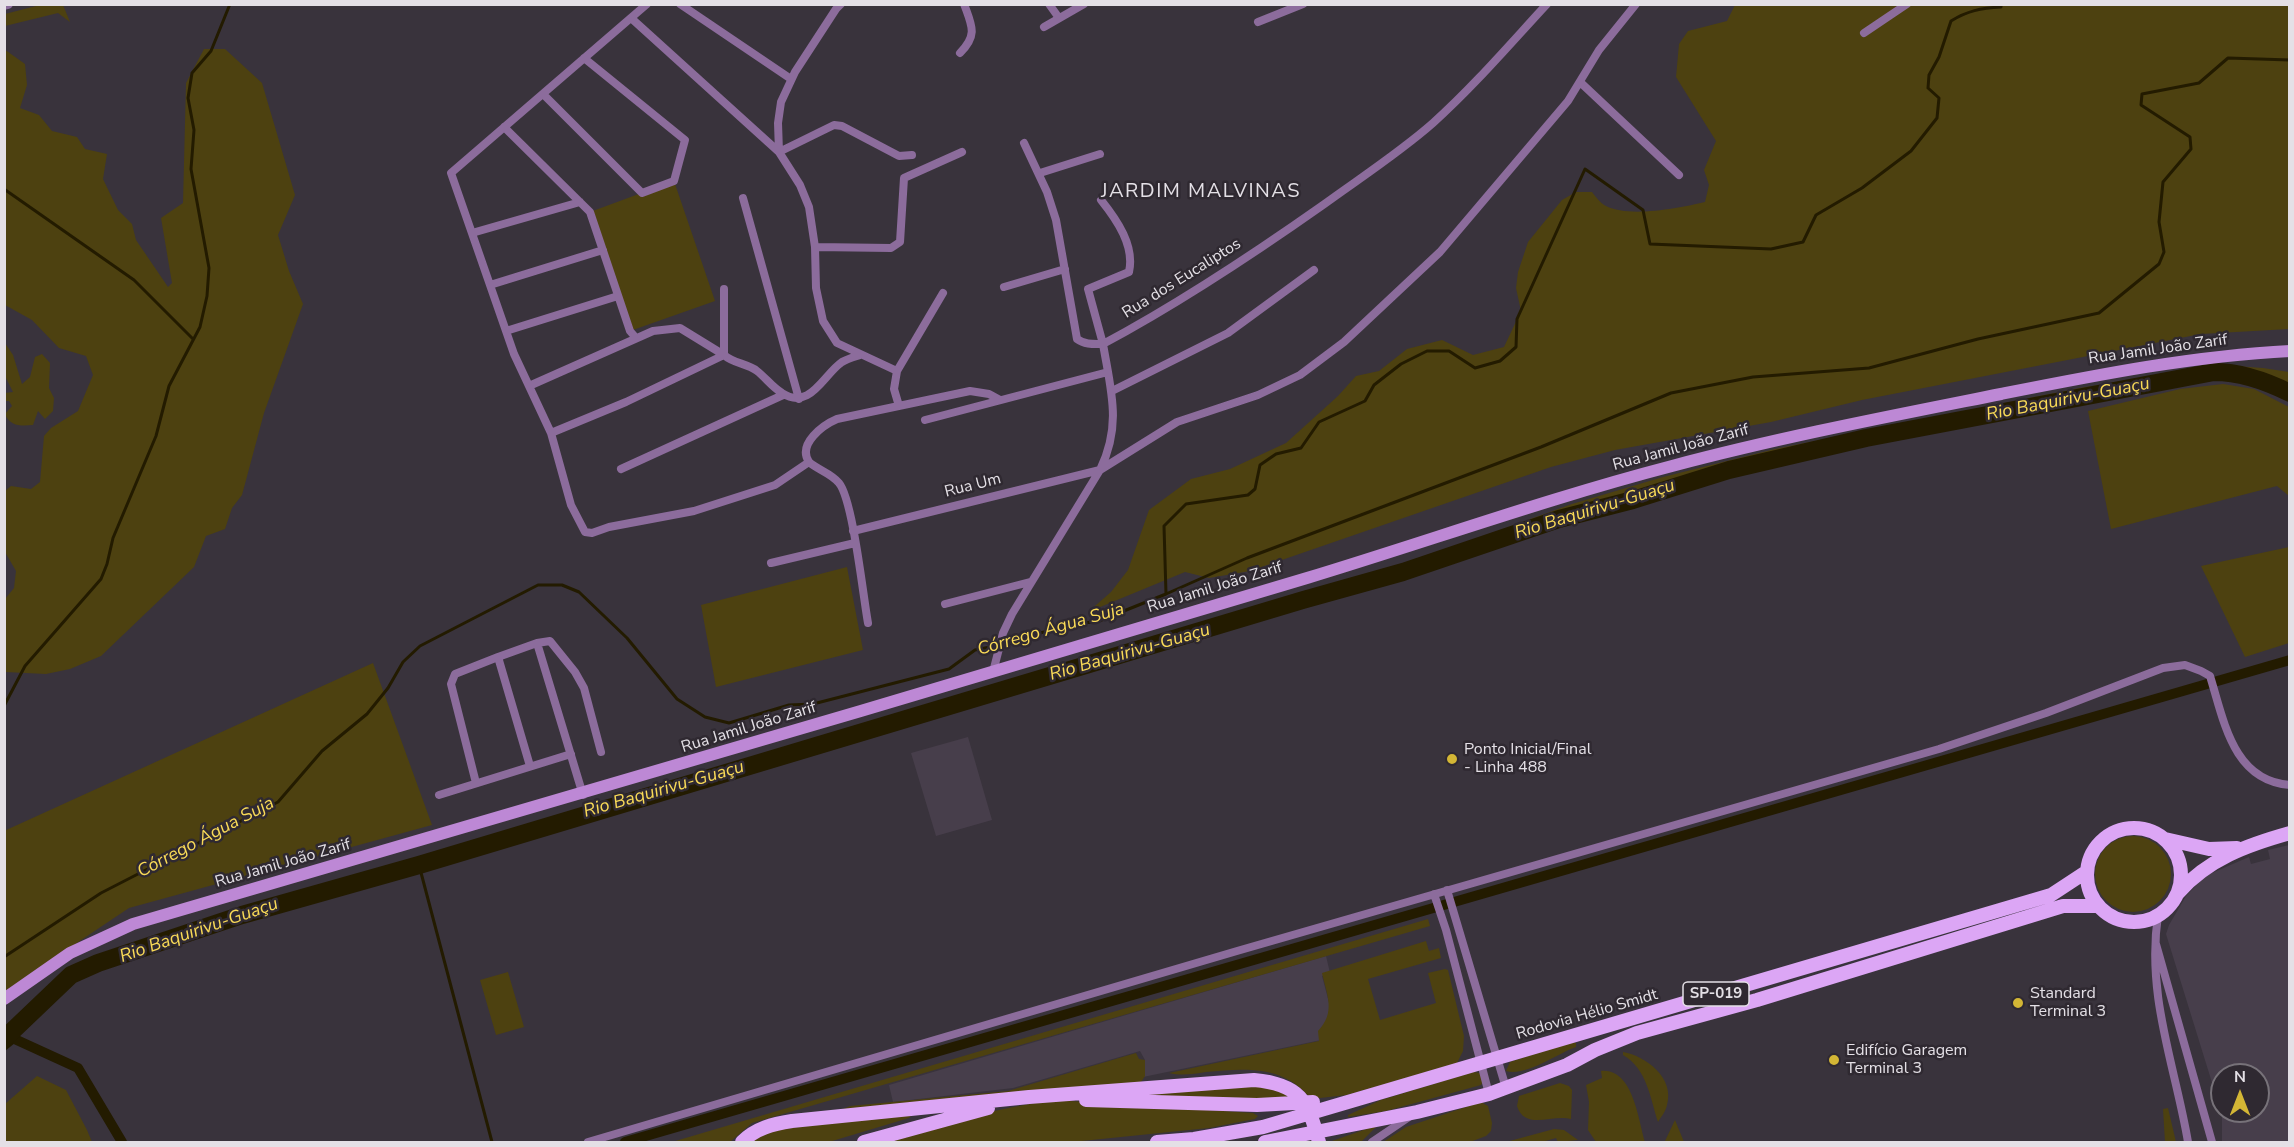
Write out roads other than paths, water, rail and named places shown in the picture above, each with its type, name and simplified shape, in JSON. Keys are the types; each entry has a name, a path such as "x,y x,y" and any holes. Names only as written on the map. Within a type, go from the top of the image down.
{"main road":[{"name":"Rua Jamil João Zarif","path":"4,999 70,953 133,924 583,795 1407,547 1559,499 1700,459 1866,421 2131,368 2289,351"},
{"path":"2098,906 2089,890 2086,872 2090,857 2097,844 2109,834 2122,829 2145,829 2165,839 2209,849 2242,847 2289,833"},
{"path":"2165,839 2173,848 2180,865 2181,883 2177,895"},
{"path":"2158,915 2169,907 2199,872 2242,847"},
{"name":"Rodovia Hélio Smidt","path":"1157,1143 1263,1127 1348,1100 1482,1064 2051,895 2086,872"},
{"name":"Rodovia Hélio Smidt","path":"1266,1142 1417,1112 1489,1094 1567,1065 1595,1050 1637,1033 1757,1000 2063,906 2098,906"},
{"name":"SP-019","path":"2098,906 2116,918 2126,921 2137,922 2158,915"},
{"path":"742,1143 755,1132 781,1123 1029,1097 1265,1081 1294,1090 1302,1098 1311,1114 1319,1143"},
{"path":"864,1143 1029,1097 1257,1105 1348,1100"}],"street":[{"path":"647,4 451,173 506,331 550,434 571,505 585,532 592,533 609,527 704,508 775,485 809,462"},
{"path":"680,4 791,79"},
{"path":"779,152 781,102 791,79 841,4"},
{"path":"960,53 968,45 973,32 964,4"},
{"path":"1049,4 1059,18"},
{"path":"1044,27 1084,4"},
{"path":"1258,22 1303,4"},
{"name":"Rua dos Eucaliptos","path":"1103,344 1165,311 1199,289 1276,238 1407,144 1472,86 1547,4"},
{"path":"1100,470 1177,422 1258,395 1299,375 1344,342 1440,252 1568,101 1613,30 1636,4"},
{"path":"1864,33 1907,4"},
{"path":"631,18 779,152 800,185 809,207 815,247 816,288 824,321 837,344 897,371"},
{"path":"543,94 642,193 674,181 685,140 584,58"},
{"path":"1580,82 1679,175"},
{"path":"779,152 834,126 842,126 899,156 912,155"},
{"path":"504,127 590,212 630,331 636,339"},
{"path":"1024,143 1040,173 1056,220 1077,339 1082,343 1103,344"},
{"path":"815,247 891,248 897,246 900,242 904,178 962,152"},
{"path":"1040,173 1100,154"},
{"path":"743,198 799,399"},
{"path":"993,672 1003,633 1030,582 1100,470 1111,445 1114,403 1103,344 1088,289 1129,273 1131,264 1130,254 1117,221 1101,200"},
{"path":"472,233 580,202"},
{"path":"490,285 603,250"},
{"path":"1004,287 1065,269"},
{"path":"1112,391 1228,333 1314,270"},
{"path":"723,289 724,355"},
{"path":"898,406 894,389 897,371 943,293"},
{"path":"506,331 618,296"},
{"path":"529,386 653,331 680,328 724,355 731,362 757,371 783,394 799,399 813,392 843,362 860,355"},
{"path":"550,434 626,402 724,355"},
{"path":"925,420 1108,372"},
{"path":"868,623 853,531 842,488 838,481 809,462 806,458 807,446 821,427 837,418 970,392 989,394 1000,400"},
{"path":"621,469 783,394"},
{"name":"Rua Um","path":"853,531 1100,470"},
{"path":"771,563 855,543"},
{"path":"945,604 1030,582"},
{"path":"476,783 451,684 455,674 537,643 550,641 575,672 584,688 601,752"},
{"path":"537,643 583,795"},
{"path":"498,657 530,766"},
{"path":"588,1143 1434,894 1449,894 1939,749 2046,713 2163,668 2185,665 2210,676 2229,735 2244,762 2261,778 2289,784"},
{"path":"439,795 571,754"},
{"path":"1434,894 1489,1094"},
{"path":"1449,894 1506,1088"},
{"path":"2158,915 2154,966 2160,1019 2188,1143"},
{"path":"2155,939 2212,1143"},
{"path":"1372,1143 1417,1112"}],"waterway":[{"path":"4,706 25,666 101,579 113,538 156,436 169,386 200,327 207,296 209,268 191,169 194,130 188,98 192,73 211,51 230,4"},
{"name":"Córrego Água Suja","path":"4,957 101,893 278,802 322,751 367,714 388,688 403,662 420,646 538,585 562,585 579,592 627,638 677,699 705,717 729,723 789,705 813,704 949,669 975,650 1015,642 1036,634 1077,624 1099,621 1166,594 1164,526 1186,504 1248,495 1255,489 1260,465 1276,454 1301,448 1319,422 1365,401 1374,385 1401,364 1427,351 1449,351 1475,368 1500,361 1516,347 1517,319 1585,169 1643,210 1650,244 1771,249 1803,242 1816,215 1862,188 1911,151 1937,118 1939,98 1928,88 1929,75 1939,57 1951,21 1975,11 2001,7 2001,4"},
{"path":"1166,594 1247,558 1541,447 1671,393 1753,377 1869,368 1978,339 2099,313 2159,264 2164,252 2159,222 2163,182 2191,149 2190,137 2141,105 2142,94 2199,83 2228,58 2290,60"},
{"path":"4,189 134,280 193,339"},
{"name":"Rio Baquirivu-Guaçu","path":"4,1039 71,975 98,963 242,915 419,865 1403,572 1559,519 1633,500 1729,470 1866,438 2214,372 2253,378 2290,393"},
{"path":"625,1142 2290,660"},
{"path":"419,865 492,1142"},
{"path":"8,1036 78,1068 122,1142"}],"place":[{"name":"Ponto Inicial/Final - Linha 488","path":"1452,759"},
{"name":"Standard Terminal 3","path":"2018,1003"},
{"name":"Edifício Garagem Terminal 3","path":"1834,1060"}],"district":[{"name":"JARDIM MALVINAS","path":"1201,192"}]}
